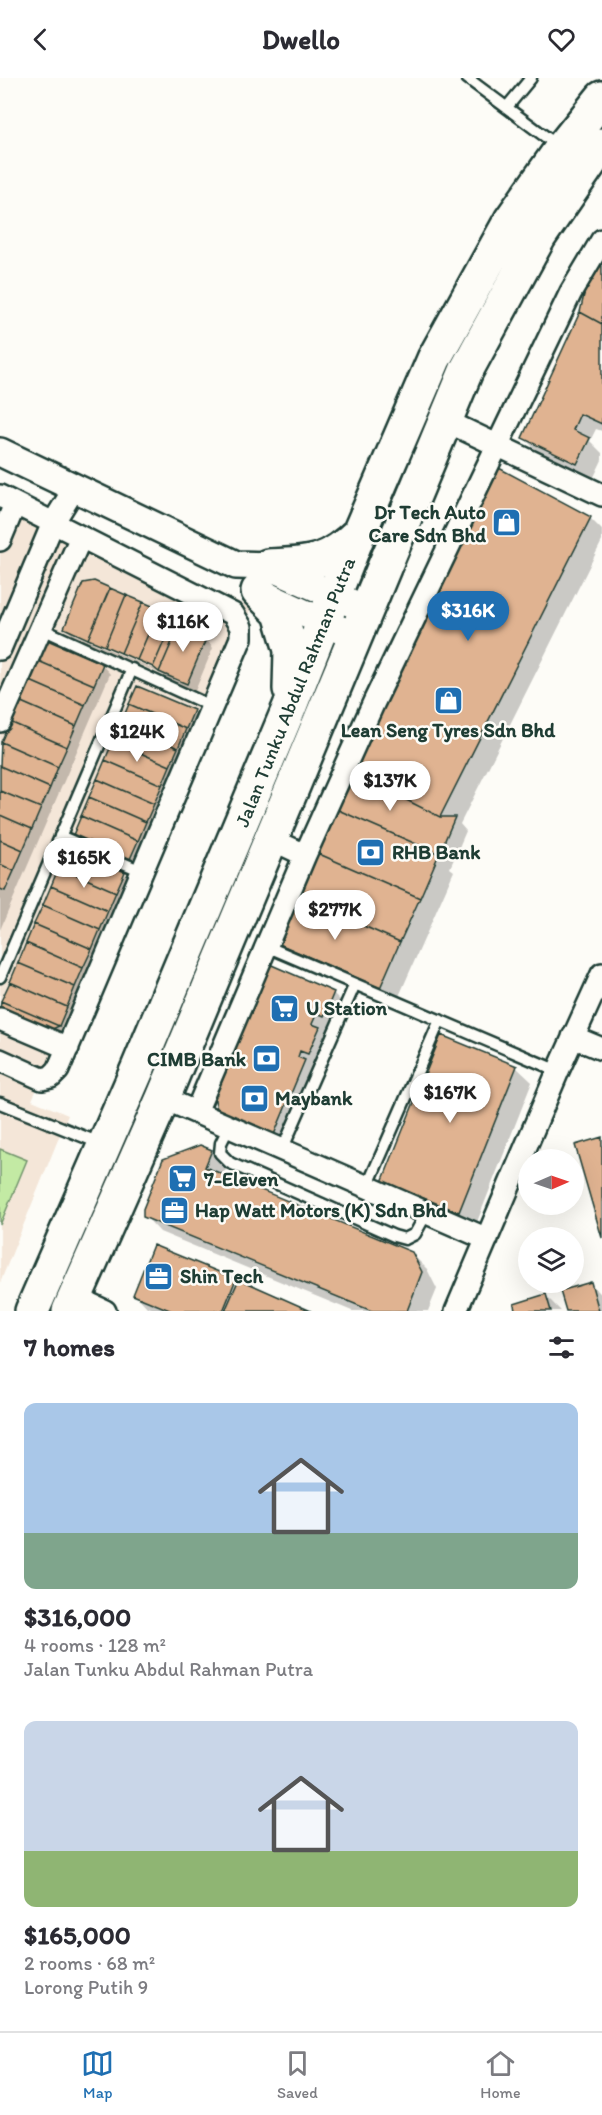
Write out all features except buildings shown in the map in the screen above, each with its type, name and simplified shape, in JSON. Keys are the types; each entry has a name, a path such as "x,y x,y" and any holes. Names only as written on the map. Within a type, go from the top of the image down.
{"main road":[{"name":"Jalan Tunku Abdul Rahman Putra","path":"72,1304 163,1098 362,623 444,420 466,371 539,237 588,158 602,98"},
{"name":"Jalan Tunku Abdul Rahman Putra","path":"32,1311 105,1145 290,706 359,533 434,359 511,220 588,158"},
{"path":"290,706 291,650 280,614 263,579 297,565 323,560 342,550 359,533"},
{"path":"329,610 362,623"}],"street":[{"path":"196,1112 305,855 374,702 571,292 602,240"},
{"path":"444,420 602,495"},
{"path":"0,452 329,610"},
{"path":"0,649 53,523 74,489"},
{"path":"0,540 8,500 233,614 241,627 241,638 213,707 58,1070 51,1077 42,1078 0,1060"},
{"path":"0,721 81,537"},
{"path":"271,839 305,855"},
{"path":"456,1311 558,1071 602,974"},
{"path":"0,1019 68,1048"},
{"path":"573,1037 602,1049"},
{"path":"163,1098 487,1239"},
{"path":"72,1304 105,1311"}],"lane":[{"path":"467,78 507,107 588,158"},
{"path":"507,107 531,78"},
{"path":"40,628 213,707"},
{"path":"0,976 132,669"},
{"path":"60,836 144,872"},
{"path":"266,946 558,1071"},
{"path":"282,1150 356,984"},
{"path":"367,1187 440,1020"},
{"path":"0,1103 105,1145"},
{"path":"229,1127 221,1143 220,1153 230,1163 394,1236 405,1239 415,1233 427,1212"}],"shaded area":[{"path":"0,484 251,608 32,1100 68,1115 0,1283"}],"green space":[{"path":"0,1149 27,1160 0,1225"}],"place":[{"name":"Dr Tech Auto Care Sdn Bhd","path":"507,523"},
{"name":"Lean Seng Tyres Sdn Bhd","path":"448,700"},
{"name":"RHB Bank","path":"371,852"},
{"name":"U Station","path":"285,1008"},
{"name":"CIMB Bank","path":"267,1059"},
{"name":"Maybank","path":"254,1098"},
{"name":"7-Eleven","path":"183,1179"},
{"name":"Hap Watt Motors (K) Sdn Bhd","path":"174,1210"},
{"name":"Shin Tech","path":"159,1276"}]}
